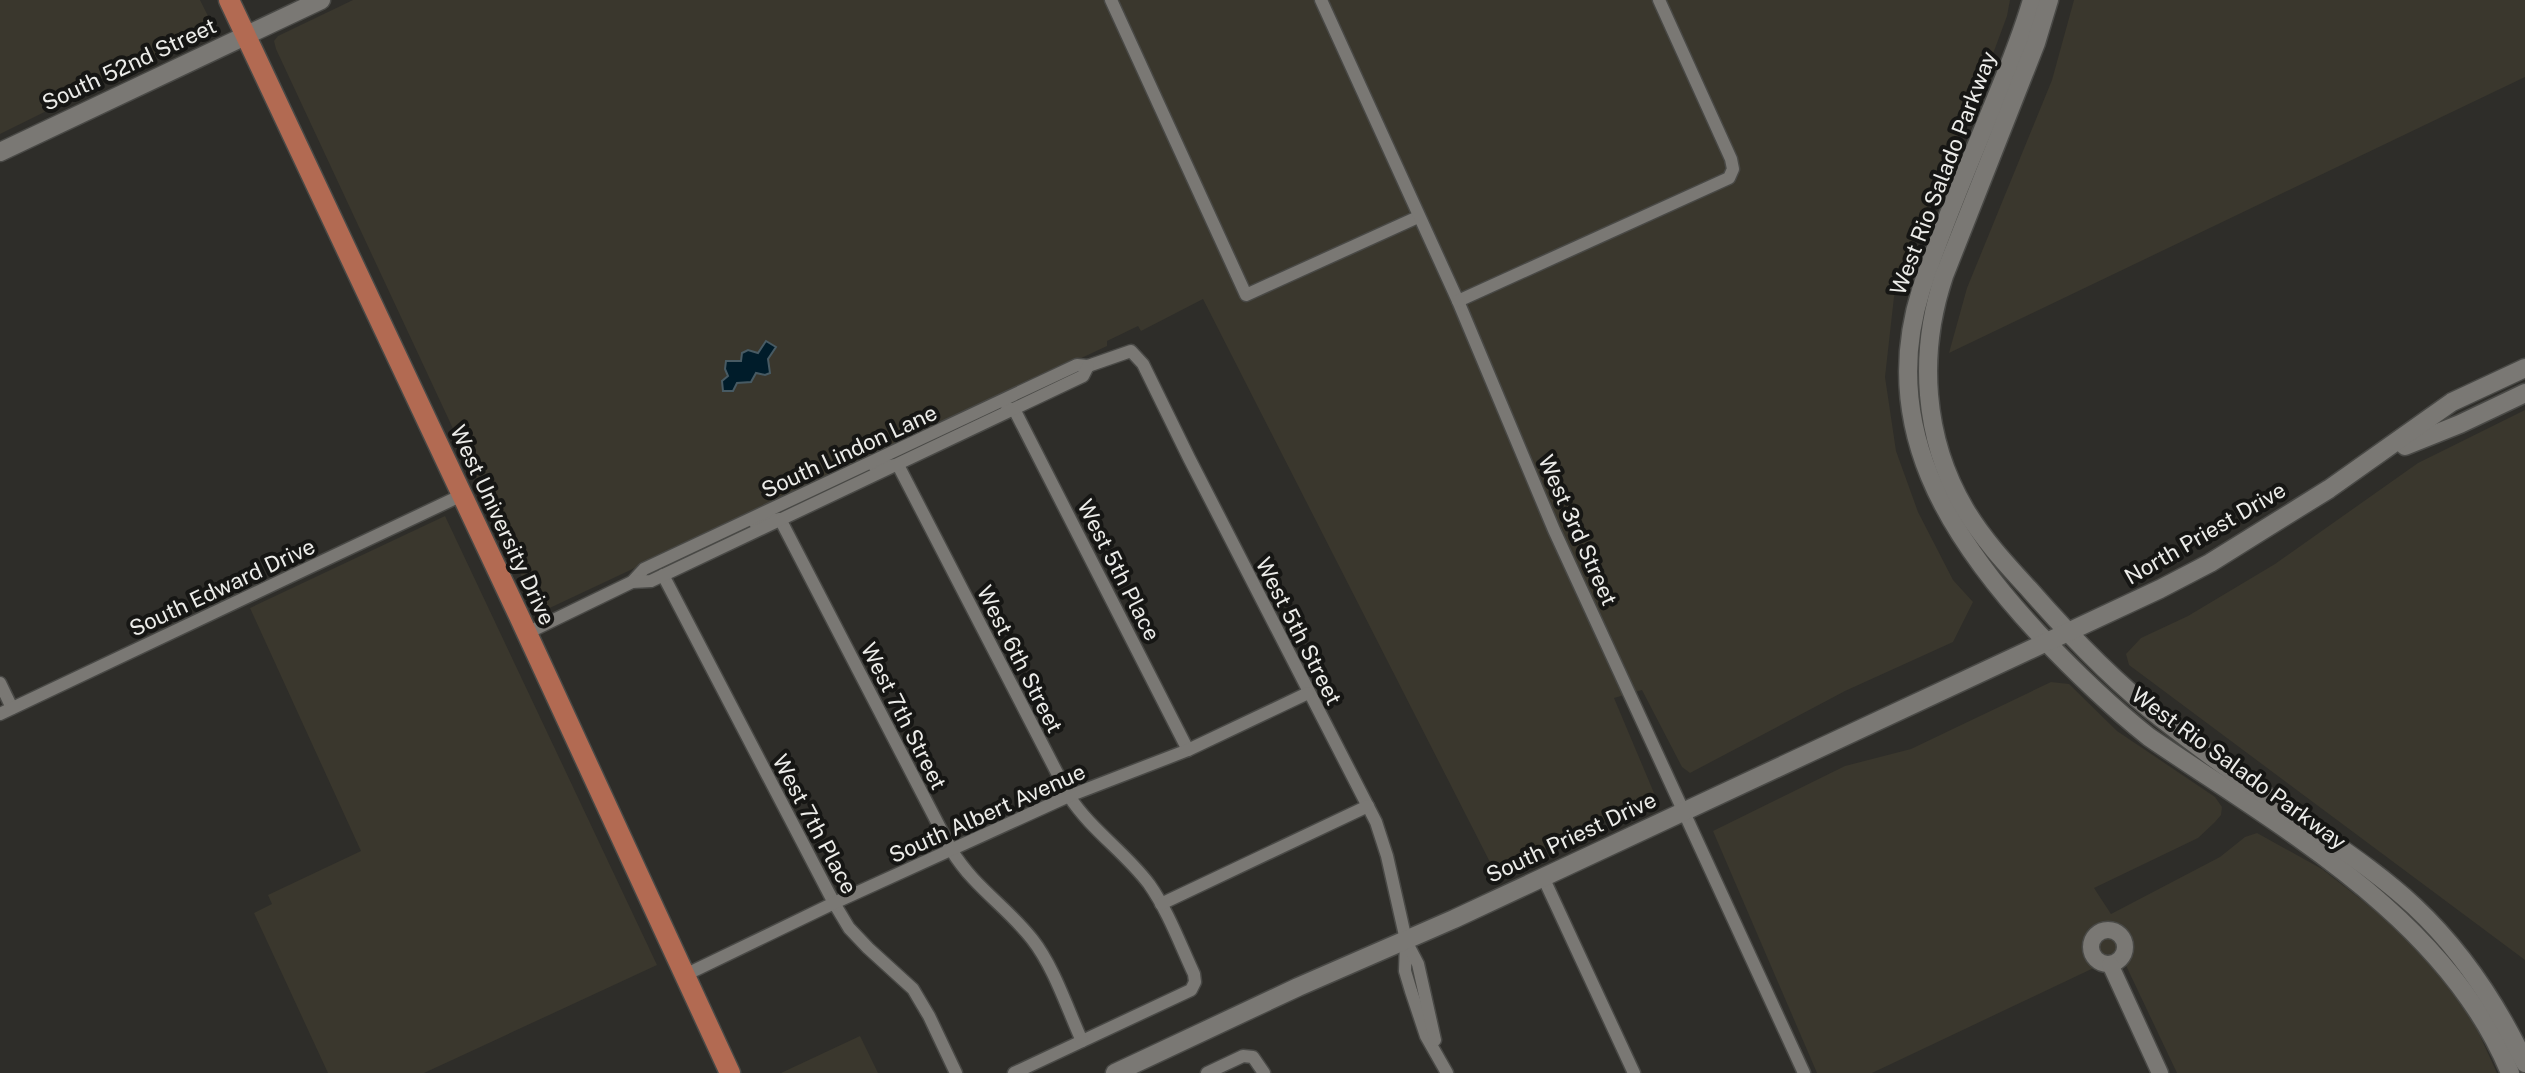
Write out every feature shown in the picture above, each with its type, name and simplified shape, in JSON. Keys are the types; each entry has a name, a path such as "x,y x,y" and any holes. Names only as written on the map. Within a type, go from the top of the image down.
{"main road":[{"name":"West University Drive","path":"229,0 730,1073"},
{"name":"South 52nd Street","path":"0,152 321,0"},
{"name":"West Rio Salado Parkway","path":"2032,0 1936,248 1913,322 1908,364 1909,387 1916,438 1930,481 1945,512 1974,557 2048,643 2102,697 2149,737 2311,849 2389,909 2428,947 2457,982 2498,1046 2510,1073"},
{"name":"West Rio Salado Parkway","path":"2049,0 2036,43 1949,262 1933,315 1928,369 1932,420 1945,466 1966,510 2010,568 2112,677 2162,719 2359,861 2417,909 2447,940 2474,976 2501,1016 2525,1063"},
{"path":"2007,117 2004,101 2016,67 2015,50"},
{"path":"1913,322 1918,335 1919,399 1921,407 1932,420"},
{"name":"North Priest Drive","path":"2048,643 2210,563 2380,455 2452,402 2525,368"},
{"name":"North Priest Drive","path":"2380,455 2460,424 2525,393"},
{"name":"South Priest Drive","path":"1115,1073 2048,643"}],"street":[{"path":"1111,0 1246,295 1418,217"},
{"name":"West 3rd Street","path":"1321,0 1458,301 1554,530 1804,1073"},
{"path":"1458,301 1729,178 1733,169 1659,0"},
{"name":"South Lindon Lane","path":"527,633 632,582 644,569 972,414 1077,365 1088,366 1131,351"},
{"name":"West 5th Street","path":"1131,351 1143,364 1368,806 1387,856 1406,940 1418,964 1439,1054 1447,1073"},
{"name":"South Lindon Lane","path":"632,582 651,581 898,465 1083,376 1088,366"},
{"path":"972,414 1014,409"},
{"name":"West 5th Place","path":"1014,409 1188,750"},
{"path":"860,468 898,465"},
{"name":"West 6th Street","path":"898,465 1069,796 1083,818 1129,862 1161,904 1194,974 1195,982 1191,990 1082,1041"},
{"name":"South Edward Drive","path":"6,711 462,495"},
{"path":"744,522 780,519"},
{"name":"West 7th Street","path":"780,519 952,851 964,871 1035,942 1082,1041"},
{"path":"663,575 669,566 708,546 714,536"},
{"name":"West 7th Place","path":"663,575 834,903 849,928 913,989 956,1073"},
{"path":"0,683 6,711"},
{"name":"South Albert Avenue","path":"685,975 1069,796 1188,750 1308,693"},
{"path":"1161,904 1368,806"},
{"path":"1543,877 1634,1073"},
{"path":"2110,964 2160,1073"},
{"path":"1014,1073 1082,1041"},
{"path":"1207,1073 1243,1056 1253,1057 1262,1068"}],"shaded area":[{"path":"0,0 200,0 214,28 0,134"},
{"path":"353,0 2010,0 1987,70 1903,263 1894,297 1885,377 1896,451 1918,512 1953,580 1973,602 1953,642 1845,691 1690,773 1682,767 1642,690 1614,698 1654,793 1652,799 1495,872 1203,299 1141,331 1138,326 1107,341 1107,346 539,613 276,49 274,41 278,36"},
{"path":"2074,0 2525,0 2525,77 1949,353 1967,288 2052,80"},
{"path":"2525,410 2525,960 2129,665 2126,654 2141,638 2188,616 2275,564 2418,463"},
{"path":"445,516 657,965 424,1073 328,1073 254,913 272,904 268,895 361,851 250,608"},
{"path":"2051,682 2069,684 2117,731 2215,797 2222,807 2221,815 2198,838 2094,888 2111,914 2220,857 2245,837 2257,833 2322,869 2381,915 2421,952 2470,1014 2497,1073 2177,1073 2121,955 1872,1073 1817,1073 1713,831 1845,766 1911,749"},
{"path":"860,1036 878,1073 781,1073"}],"water":[{"path":"766,341 776,347 768,359 770,373 756,373 751,382 737,383 733,391 723,391 722,381 728,376 726,361 741,361 742,353 748,350 758,353"}]}
